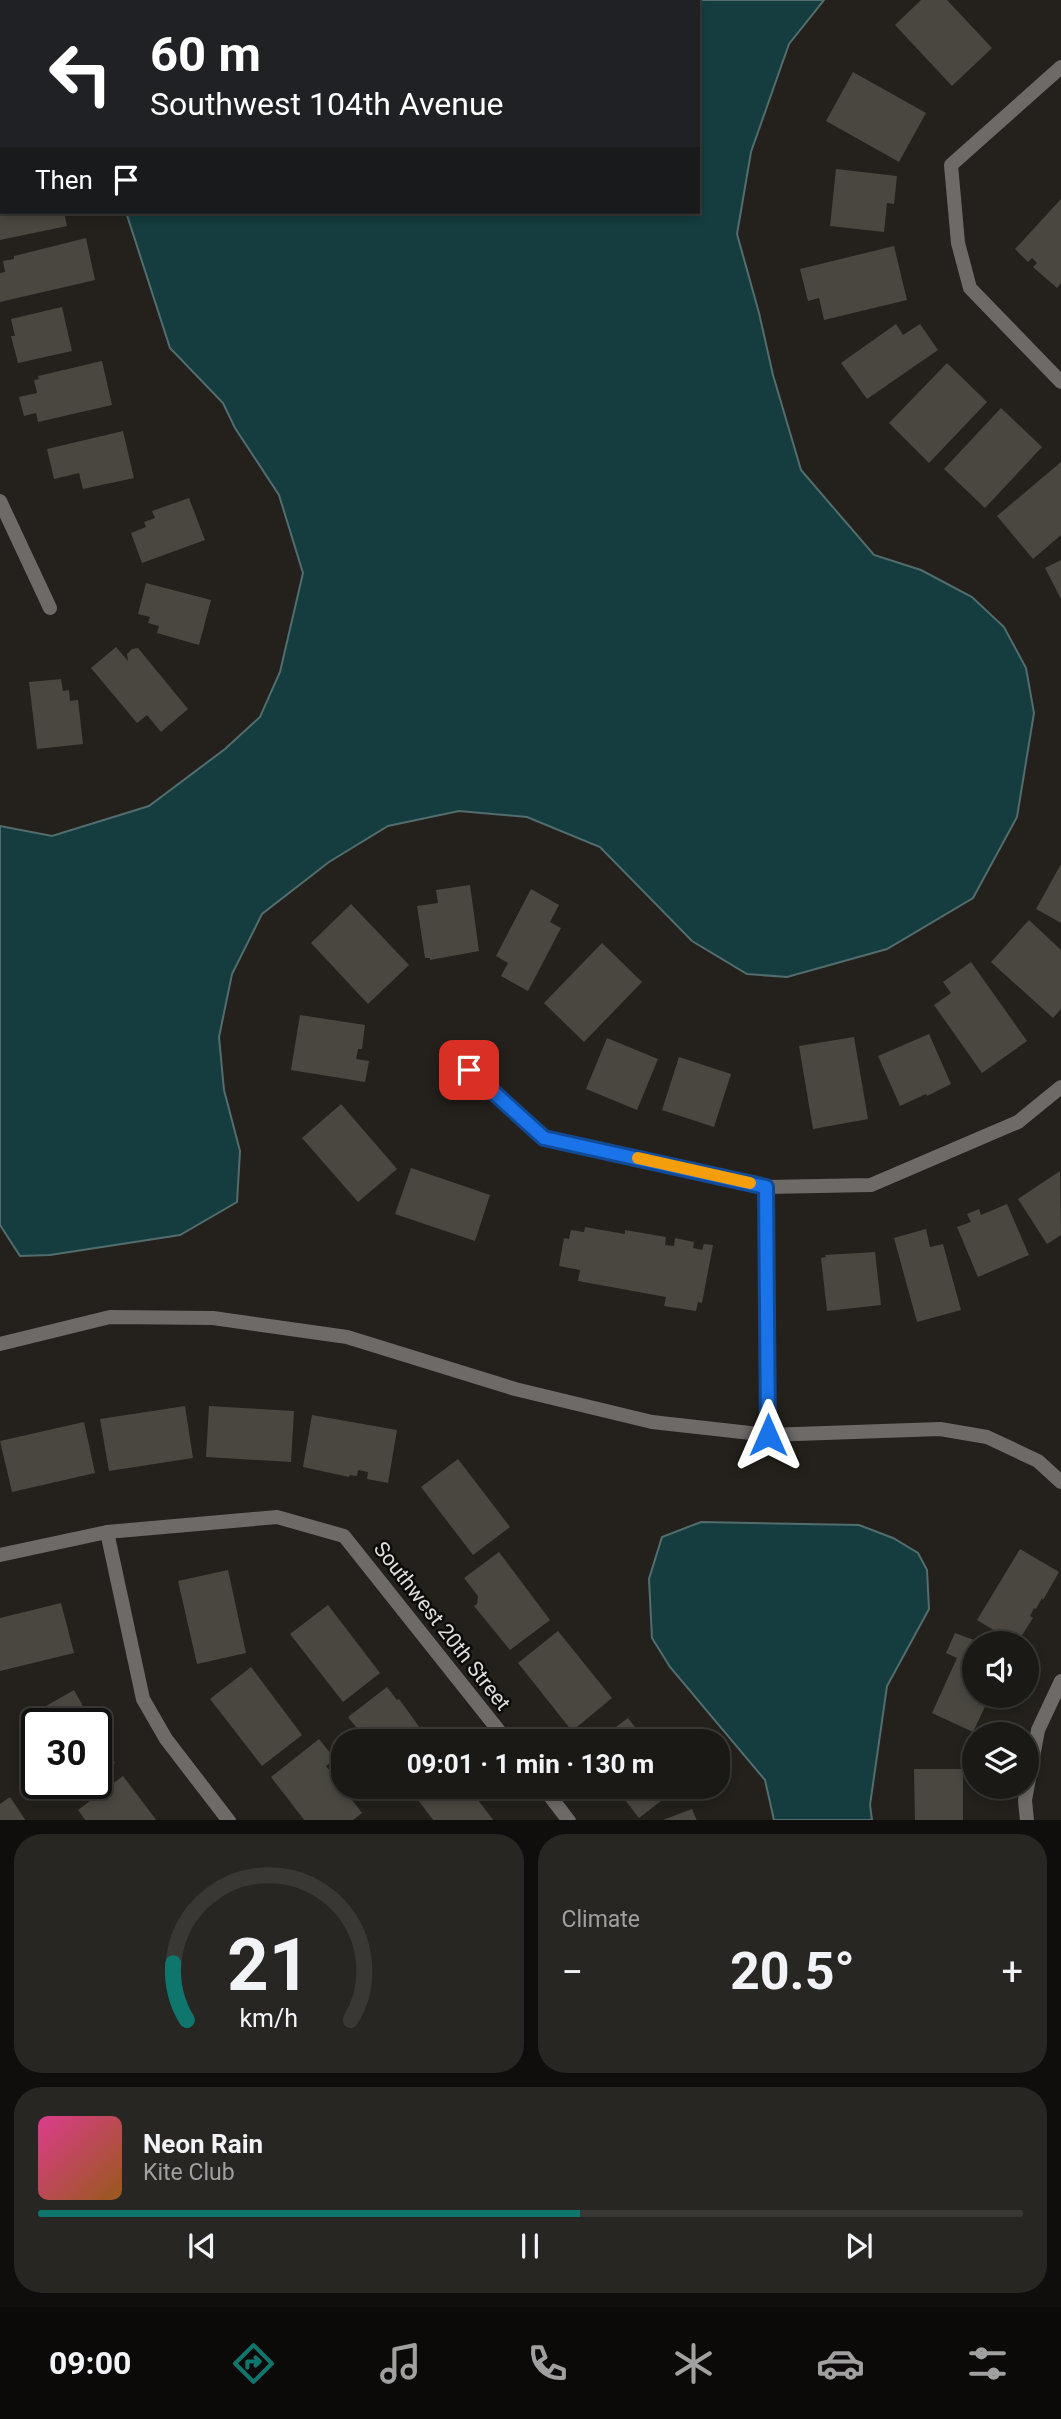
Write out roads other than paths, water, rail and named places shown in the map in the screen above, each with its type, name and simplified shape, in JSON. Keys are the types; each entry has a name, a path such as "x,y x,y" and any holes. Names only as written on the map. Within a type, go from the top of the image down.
{"street":[{"path":"1061,67 951,165 958,243 970,288 1061,382"},
{"path":"0,501 50,608"},
{"path":"469,1070 544,1138 766,1187 871,1185 1018,1122 1061,1087"},
{"path":"766,1187 768,1435"},
{"path":"0,1344 110,1317 213,1318 347,1337 515,1389 652,1422 768,1435 940,1429 987,1437 1038,1461 1061,1482"},
{"name":"Southwest 20th Street","path":"107,1532 277,1517 344,1536 497,1729"},
{"path":"0,1555 107,1532 143,1699 166,1739 228,1820"},
{"path":"1027,1820 1025,1800 1038,1730 1061,1681"},
{"path":"552,1799 568,1820"}],"water":[{"path":"700,0 824,0 789,44 751,152 737,234 773,375 801,470 874,555 921,570 972,597 1004,627 1026,668 1034,713 1017,817 973,898 887,949 787,977 747,974 692,941 600,847 527,817 459,811 388,826 329,862 262,914 232,974 219,1037 224,1090 240,1151 237,1202 180,1235 50,1255 20,1256 0,1225 0,826 52,836 149,806 225,749 260,717 280,672 303,573 279,495 235,428 223,403 170,348 127,214 700,214"},
{"path":"701,1522 859,1525 893,1538 918,1553 927,1570 929,1609 887,1686 870,1805 872,1820 774,1820 765,1780 730,1738 730,1729 722,1729 670,1667 652,1638 649,1579 662,1537"}]}
